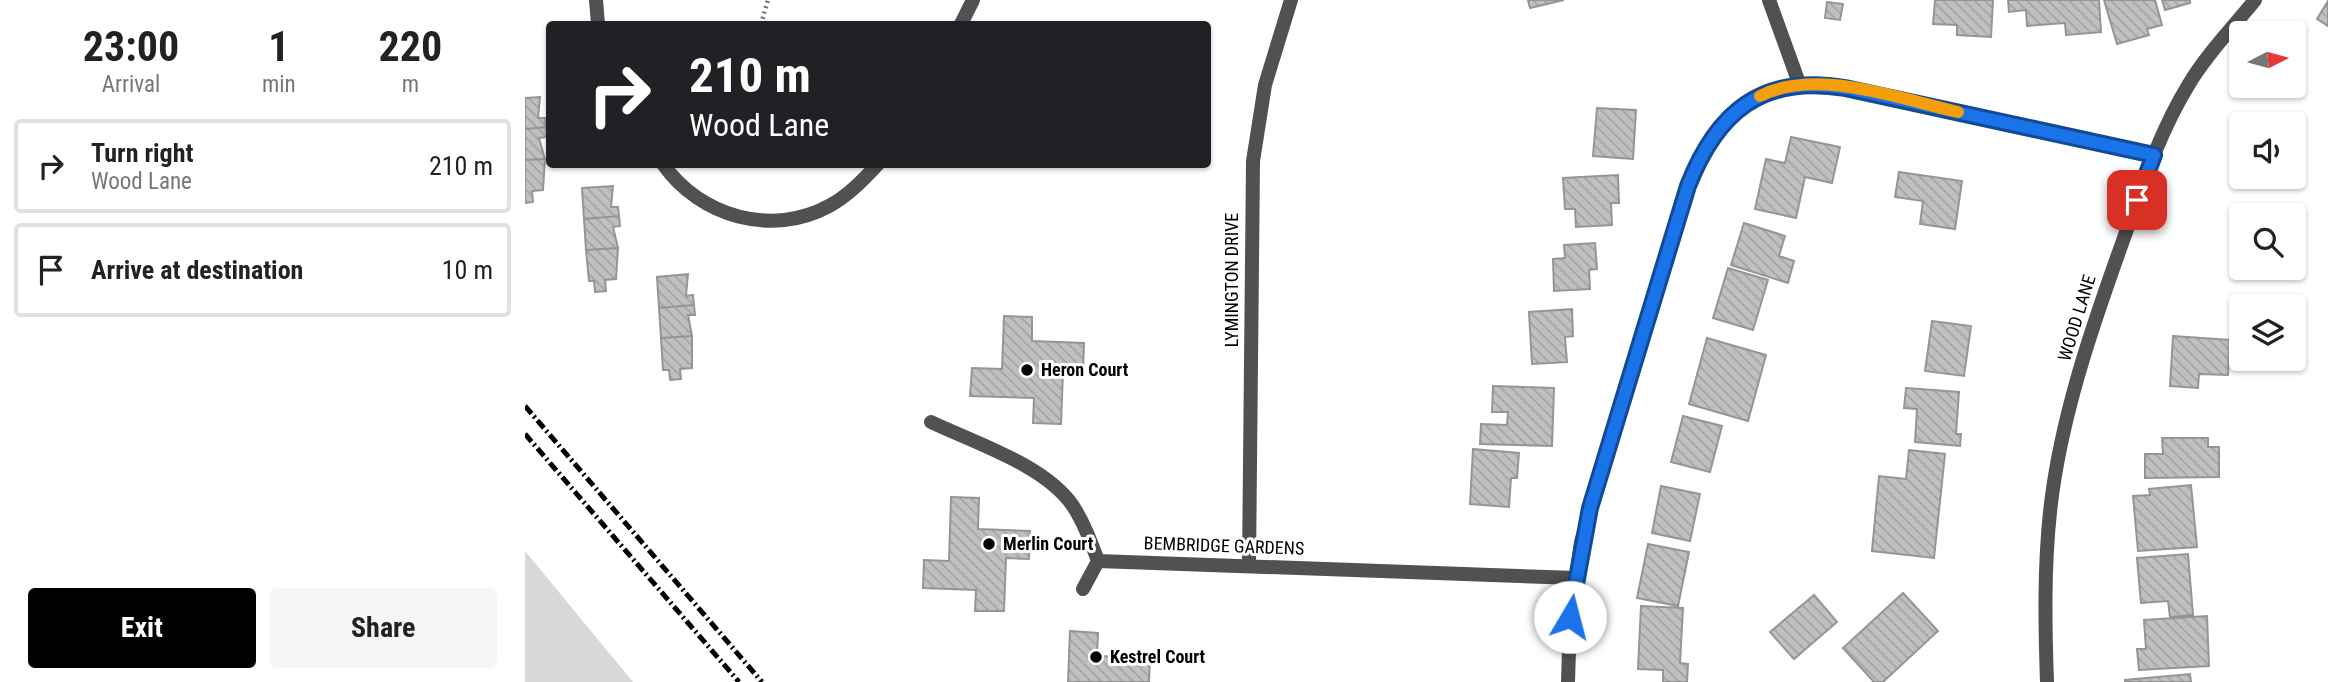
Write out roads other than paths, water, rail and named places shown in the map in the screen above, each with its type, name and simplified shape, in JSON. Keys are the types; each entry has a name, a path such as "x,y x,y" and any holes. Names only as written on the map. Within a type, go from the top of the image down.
{"street":[{"path":"596,0 598,21"},
{"path":"962,21 973,0"},
{"name":"LYMINGTON DRIVE","path":"1249,565 1253,161 1265,85 1291,0"},
{"path":"1769,0 1799,83"},
{"name":"WOOD LANE","path":"2047,682 2046,569 2050,511 2059,452 2113,269 2166,124 2190,81 2255,0"},
{"path":"1568,682 1570,617 1590,508 1699,158 1715,132 1730,115 1773,89 1799,83 1845,88 2154,155"},
{"path":"666,168 681,186 701,202 748,220 774,221 801,217 829,206 873,168"},
{"path":"931,422 1037,472 1057,488 1073,506 1098,561 1083,589"},
{"name":"BEMBRIDGE GARDENS","path":"1098,561 1576,578"}],"railway":[{"path":"525,406 762,682"},
{"path":"525,434 739,682"}],"place":[{"name":"Heron Court","path":"1027,370"},
{"name":"Merlin Court","path":"989,544"},
{"name":"Kestrel Court","path":"1096,657"}]}
